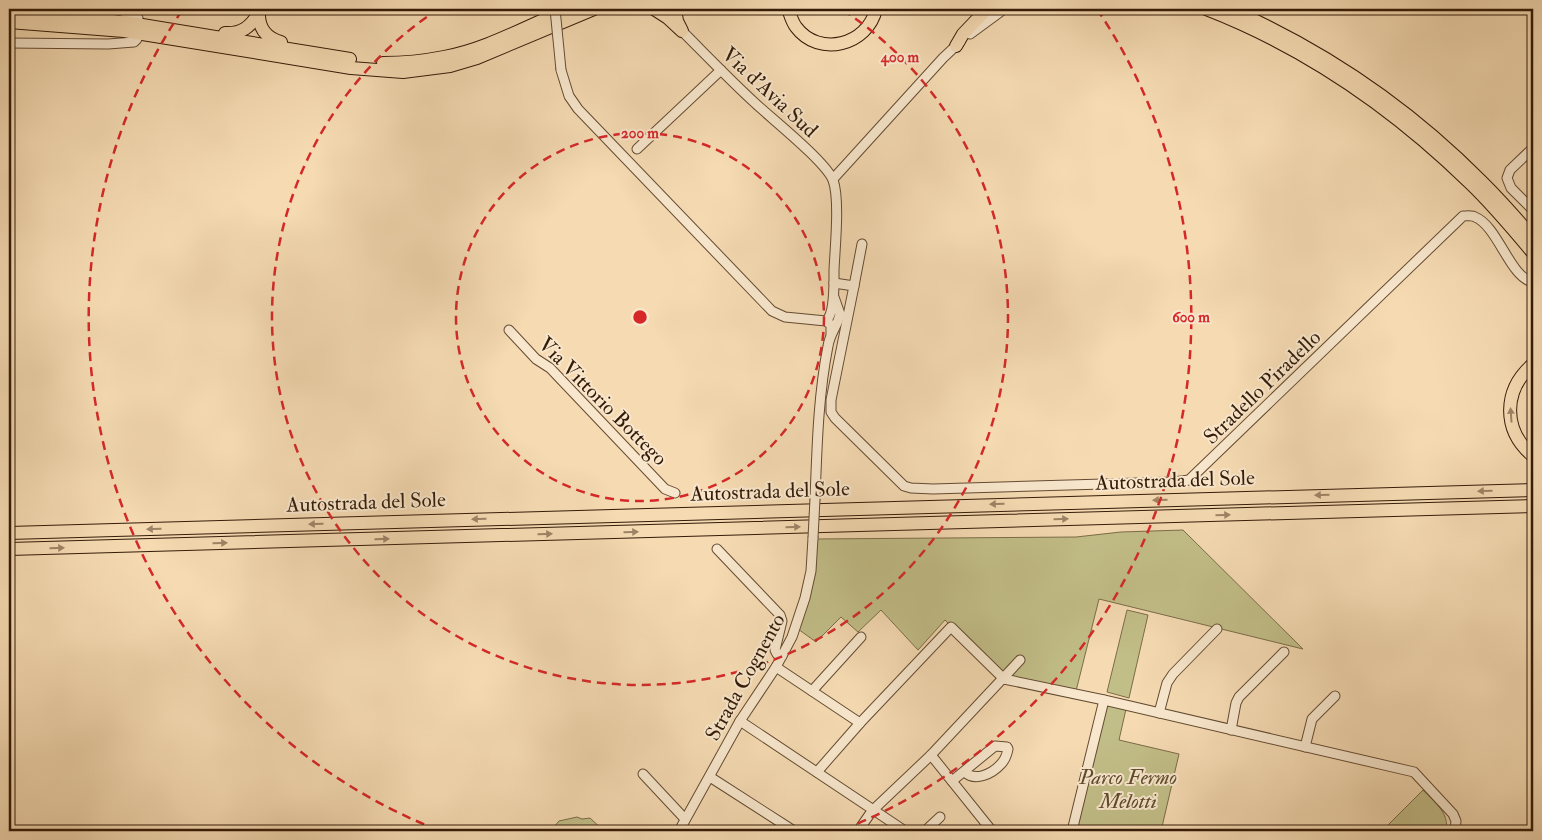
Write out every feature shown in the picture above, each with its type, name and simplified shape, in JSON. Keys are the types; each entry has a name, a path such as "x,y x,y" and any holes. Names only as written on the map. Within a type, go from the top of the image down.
{"highway":[{"path":"498,40 551,9"},
{"path":"9,22 124,31 351,68 403,72 450,66 477,58 544,25 570,9"},
{"path":"155,26 364,61 402,63 445,57 594,9"},
{"path":"654,9 668,18 682,31"},
{"path":"675,9 677,21 682,31"},
{"path":"788,9 796,27 806,36 816,42 837,44 855,38 862,33 870,24 876,9"},
{"path":"956,46 963,34 987,9"},
{"path":"1206,9 1294,51 1370,98 1439,154 1470,183 1501,215 1533,253"},
{"path":"1230,9 1297,42 1373,90 1401,111 1449,150 1482,182 1533,238"},
{"path":"259,11 262,30 268,37 327,55"},
{"path":"9,12 231,33 250,27 259,11"},
{"path":"1533,364 1517,382 1511,396 1510,412 1517,437 1523,447 1533,456"},
{"name":"Autostrada del Sole","path":"9,533 1533,490"},
{"name":"Autostrada del Sole","path":"9,549 1533,506"}],"street":[{"path":"113,9 135,14 138,18"},
{"path":"555,9 561,70 569,96 578,109 772,311 785,317 828,322"},
{"path":"833,179 956,46 974,30 1004,9"},
{"name":"Via d'Avia Sud","path":"682,31 753,102 816,158 833,179"},
{"path":"9,43 108,44 134,42 137,39"},
{"path":"637,149 721,70"},
{"path":"1533,148 1510,170 1508,178 1511,188 1533,210"},
{"name":"Strada Cognento","path":"831,334 828,322 832,313 834,286 836,196 833,179"},
{"name":"Stradello Piradello","path":"854,286 831,400 832,412 835,418 904,486 933,489 1189,480 1463,216 1474,216 1485,224 1522,277 1529,282 1533,282"},
{"path":"834,286 854,286 862,244"},
{"name":"Strada Cognento","path":"679,831 740,721 779,669 782,656 792,637 804,598 811,571 818,425 828,345 840,314 834,286"},
{"name":"Via Vittorio Bottego","path":"509,330 536,359 550,368 665,489 675,493"},
{"path":"717,549 780,615 782,621 775,650 777,654 782,656"},
{"path":"817,772 860,723 951,627 1004,679 1104,700 1414,772 1453,814 1456,821 1455,831"},
{"path":"1159,713 1173,674 1216,629"},
{"path":"812,691 861,637"},
{"path":"1231,730 1236,703 1239,697 1284,652"},
{"path":"858,831 872,811 931,756 1020,660"},
{"path":"779,669 860,723"},
{"path":"1305,747 1312,719 1335,696"},
{"path":"1072,831 1104,700"},
{"path":"740,721 872,811 905,831"},
{"path":"952,781 995,746 1007,747 1008,749 1001,764 984,775 978,778 967,775 964,772"},
{"path":"931,756 992,831"},
{"path":"643,774 685,819"},
{"path":"710,777 794,831"},
{"path":"925,831 940,818"}],"green space":[{"path":"1183,530 1303,649 1099,599 1075,695 1003,679 945,620 918,650 881,610 858,632 841,617 816,642 798,629 814,539 1076,537 1121,532"},
{"path":"1127,610 1148,615 1129,698 1107,692"},
{"name":"Parco Fermo Melotti","path":"1104,704 1126,709 1119,740 1179,754 1161,831 1074,831"},
{"path":"1423,790 1443,813 1447,825 1446,831 1382,831"},
{"path":"577,817 582,819 590,818 604,831 556,831 553,828 559,821"}]}
